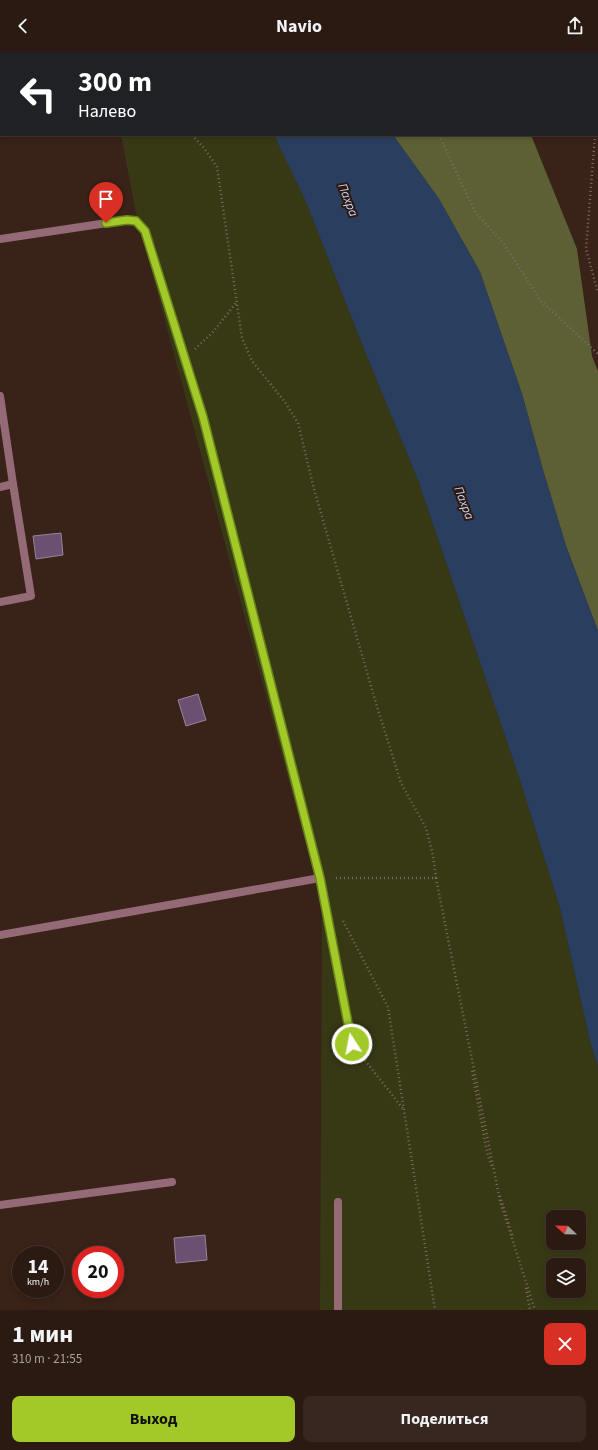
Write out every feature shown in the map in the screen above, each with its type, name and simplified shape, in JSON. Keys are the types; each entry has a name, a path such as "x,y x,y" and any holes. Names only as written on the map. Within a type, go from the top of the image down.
{"lane":[{"path":"0,239 127,220 136,221 145,231 203,417 320,878 352,1044"},
{"path":"0,396 31,596 0,602"},
{"path":"0,487 13,484"},
{"path":"0,935 320,878"},
{"path":"0,1205 172,1182"},
{"path":"338,1202 338,1310"}],"path":[{"path":"193,136 204,148 217,167 242,338 252,361 285,402 298,423 314,489 375,700 401,783 426,828 433,855 437,886 487,1152 523,1268 530,1310"},
{"path":"439,136 474,212 504,244 540,300 598,354"},
{"path":"595,136 586,249 598,293"},
{"path":"184,360 213,332 236,303"},
{"path":"320,878 436,878"},
{"path":"437,886 500,1201 535,1310"},
{"path":"341,918 388,1007 435,1310"},
{"path":"352,1044 404,1111"}],"green space":[{"path":"121,136 274,136 306,202 418,480 518,774 560,908 591,1045 598,1066 598,1310 320,1310 322,904 136,213"},
{"path":"394,136 531,136 577,249 592,356 598,371 598,631 566,546 522,394 480,272 439,199"}],"water":[{"name":"Пахра","path":"274,136 394,136 439,199 480,272 522,394 566,546 598,631 598,1066 591,1045 560,908 518,774 418,480 306,202"}],"building":[{"path":"61,533 63,555 36,559 33,536"},
{"path":"198,694 206,720 186,726 178,700"},
{"path":"205,1235 207,1260 176,1263 174,1238"}],"route":[{"path":"106,223 127,220 136,221 145,231 203,417 320,878 352,1044"}]}
